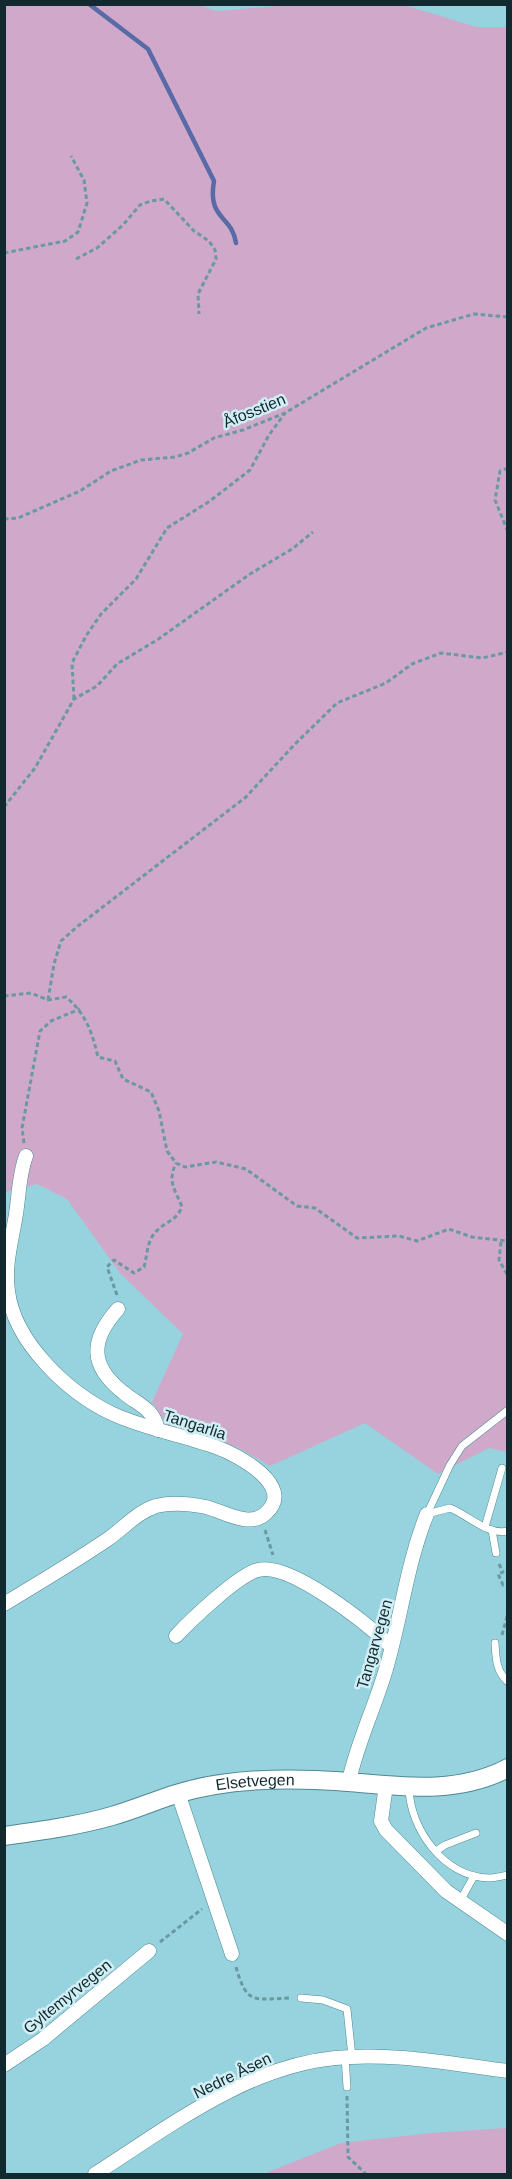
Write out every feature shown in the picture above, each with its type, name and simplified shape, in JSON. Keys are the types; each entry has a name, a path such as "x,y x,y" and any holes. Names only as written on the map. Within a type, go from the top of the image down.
{"main road":[{"name":"Elsetvegen","path":"4,1836 110,1816 178,1793 219,1785 264,1780 349,1781 434,1787 478,1780 507,1768"}],"street":[{"name":"Tangarlia","path":"26,1156 7,1269 7,1290 19,1325 49,1367 87,1400 129,1421 217,1447 236,1456 263,1475 271,1483 275,1497 272,1506 260,1518"},
{"path":"118,1309 100,1331 96,1342 97,1354 108,1377 117,1388 151,1412 158,1430"},
{"path":"4,1604 111,1537 141,1513 156,1506 186,1504 207,1507 243,1519 260,1518"},
{"name":"Tangarvegen","path":"349,1781 352,1764 386,1668 418,1536 427,1514"},
{"path":"176,1636 208,1605 251,1573 264,1569 303,1581 318,1589 391,1646"},
{"path":"386,1785 381,1821 387,1830 431,1877 460,1901 507,1934"},
{"path":"178,1793 232,1954"},
{"name":"Gyltemyrvegen","path":"4,2065 43,2039 148,1951"},
{"name":"Nedre Åsen","path":"95,2175 160,2132 245,2083 288,2067 348,2057 419,2060 507,2071"}],"lane":[{"path":"427,1514 450,1465 462,1446 507,1410"},
{"path":"497,1557 489,1529 502,1468"},
{"path":"427,1514 450,1508 489,1529 501,1533 507,1531"},
{"path":"495,1643 499,1672 507,1682"},
{"path":"409,1787 415,1821 425,1838 449,1863 474,1876 490,1878 507,1875"},
{"path":"436,1851 476,1833"},
{"path":"460,1901 474,1876"},
{"path":"301,1998 323,2000 347,2009 347,2087"}],"path":[{"path":"4,253 65,241 78,232 87,203 84,180 71,156"},
{"path":"76,258 96,248 123,225 140,205 165,199 194,231 209,241 215,250 216,259 198,294 200,314"},
{"name":"Åfosstien","path":"4,519 18,518 80,491 111,471 141,460 175,457 188,453 214,438 243,430 285,413 426,328 474,314 507,317"},
{"path":"74,699 72,663 101,614 136,579 167,528 210,501 250,470 269,435 285,413"},
{"path":"507,468 500,471 495,500 507,532"},
{"path":"4,807 35,768 74,699 98,686 117,664 157,640 250,574 292,549 313,532"},
{"path":"48,1000 54,964 61,941 246,797 337,703 386,683 412,664 441,653 482,658 507,652"},
{"path":"4,996 31,993 48,1000 66,997 80,1009 94,1037 98,1058 116,1061 123,1079 151,1092 159,1111 167,1151 176,1162 185,1167 216,1162 246,1169 297,1206 315,1208 357,1238 399,1236 417,1241 449,1229 472,1237 507,1241"},
{"path":"26,1156 22,1128 40,1031 51,1020 80,1009"},
{"path":"118,1309 116,1291 107,1266 114,1260 134,1273 144,1267 152,1236 178,1216 182,1207 171,1182 171,1173 176,1162"},
{"path":"501,1242 499,1260 507,1276"},
{"path":"260,1518 280,1573"},
{"path":"497,1557 503,1572 498,1574 503,1585 507,1584"},
{"path":"495,1643 501,1640 507,1613"},
{"path":"148,1951 200,1912 211,1895"},
{"path":"232,1954 242,1987 249,1996 301,1998"},
{"path":"347,2087 348,2157 366,2175"}],"shaded area":[{"path":"196,4 216,11 303,4 401,4 476,27 507,27 507,1452 489,1448 438,1474 365,1423 270,1466 237,1447 168,1425 152,1402 183,1334 120,1273 67,1199 37,1184 5,1192 4,5"},
{"path":"507,2128 507,2174 263,2174 341,2143 431,2133"}],"waterway":[{"path":"89,4 148,49 214,181 214,203 234,234 236,243"}]}
